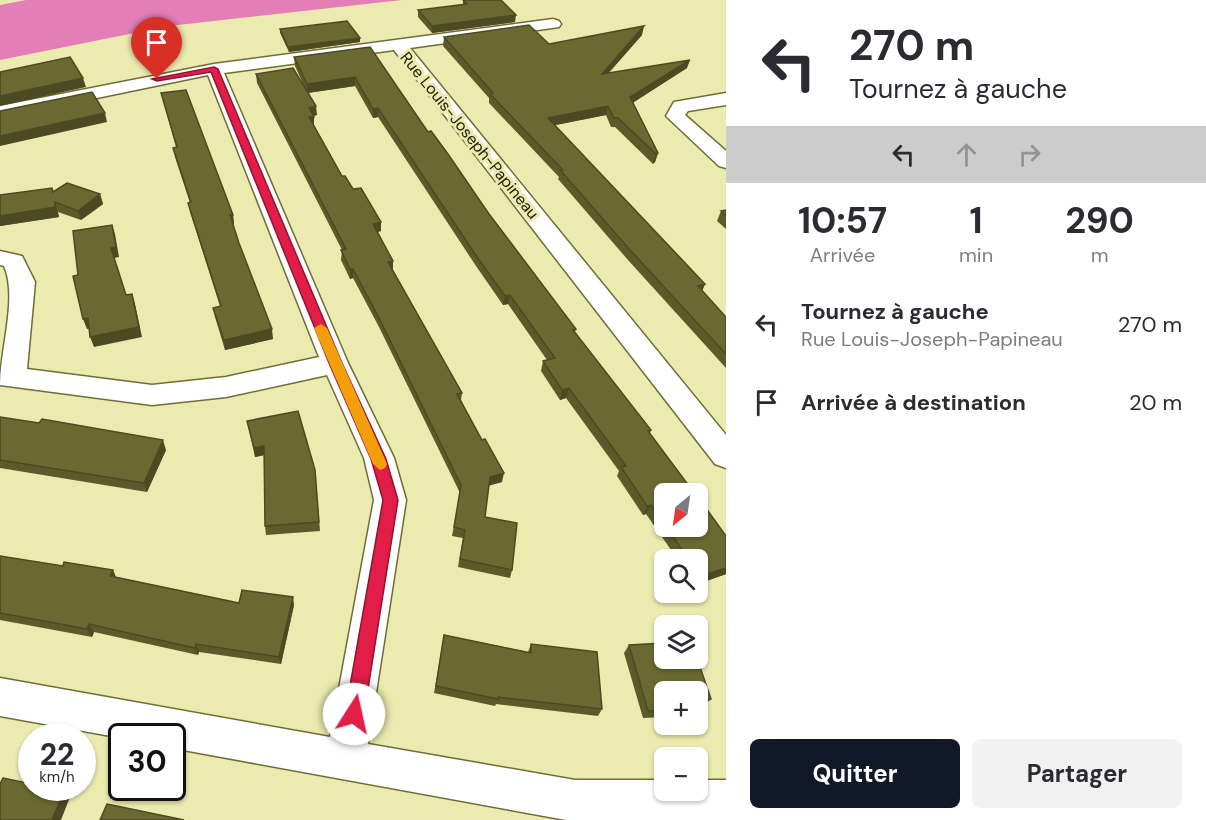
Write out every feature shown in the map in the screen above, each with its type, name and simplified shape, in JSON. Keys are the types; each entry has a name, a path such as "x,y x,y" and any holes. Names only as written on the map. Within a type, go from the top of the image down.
{"street":[{"path":"399,45 553,24"},
{"name":"Rue Louis-Joseph-Papineau","path":"0,112 214,69 399,45 726,456"},
{"path":"214,69 335,363 378,459 390,500 346,759"},
{"path":"726,99 681,106 675,116 726,162"},
{"path":"0,258 14,261 23,282 6,376 152,395 226,387 335,363"},
{"path":"0,697 575,801 726,801"}],"shaded area":[{"path":"26,0 402,0 169,26 0,60 0,5"}],"building":[{"path":"463,0 501,0 516,15 432,26 418,10 467,4"},
{"path":"347,21 360,38 288,47 280,29"},
{"path":"529,25 549,44 644,26 602,74 690,60 630,97 658,153 656,154 618,118 614,118 608,106 548,118 705,284 698,286 726,317 726,354 560,170 563,170 490,94 493,93 444,37"},
{"path":"370,47 428,132 431,131 448,154 489,214 576,329 573,330 651,430 648,431 687,483 654,483 654,510 651,505 647,506 621,467 626,466 569,388 562,390 543,361 555,358 510,295 505,296 477,257 378,108 373,109 355,77 307,84 294,57"},
{"path":"70,57 83,78 0,96 0,72"},
{"path":"293,68 316,106 309,108 314,117 309,117 342,176 345,176 353,189 361,188 381,222 373,224 393,261 388,262 462,393 457,394 482,440 485,439 504,473 490,477 485,517 517,523 512,570 460,559 465,530 454,527 461,485 379,318 353,269 350,269 341,250 346,249 256,74"},
{"path":"186,90 233,215 230,215 239,243 272,329 224,340 213,308 221,306 188,203 191,202 173,148 177,147 161,93"},
{"path":"92,92 105,113 0,136 0,111"},
{"path":"67,183 100,194 78,211 55,202 55,207 0,216 0,195 52,188 53,192"},
{"path":"112,225 116,247 111,248 126,295 132,294 139,327 90,337 88,318 83,319 73,276 78,275 73,231"},
{"path":"298,411 315,470 319,522 265,526 264,446 254,448 247,421"},
{"path":"0,417 39,423 42,419 163,440 144,483 0,460"},
{"path":"708,511 726,536 726,568 708,574 708,549 682,549 673,537 708,537"},
{"path":"0,556 63,566 64,562 113,570 110,576 239,603 242,590 293,597 279,657 196,644 195,648 89,624 87,629 0,613"},
{"path":"444,635 531,653 531,644 597,652 602,709 498,697 498,699 436,686"},
{"path":"654,644 654,669 701,669 705,681 654,681 654,711 648,711 629,645"},
{"path":"3,778 18,781 18,801 60,801 52,820 0,820 0,784"},
{"path":"107,804 184,820 100,820"}],"slow traffic":[{"path":"321,328 380,464"}],"route":[{"path":"157,79 214,69 335,363 378,459 390,500 387,531 354,714"}]}
